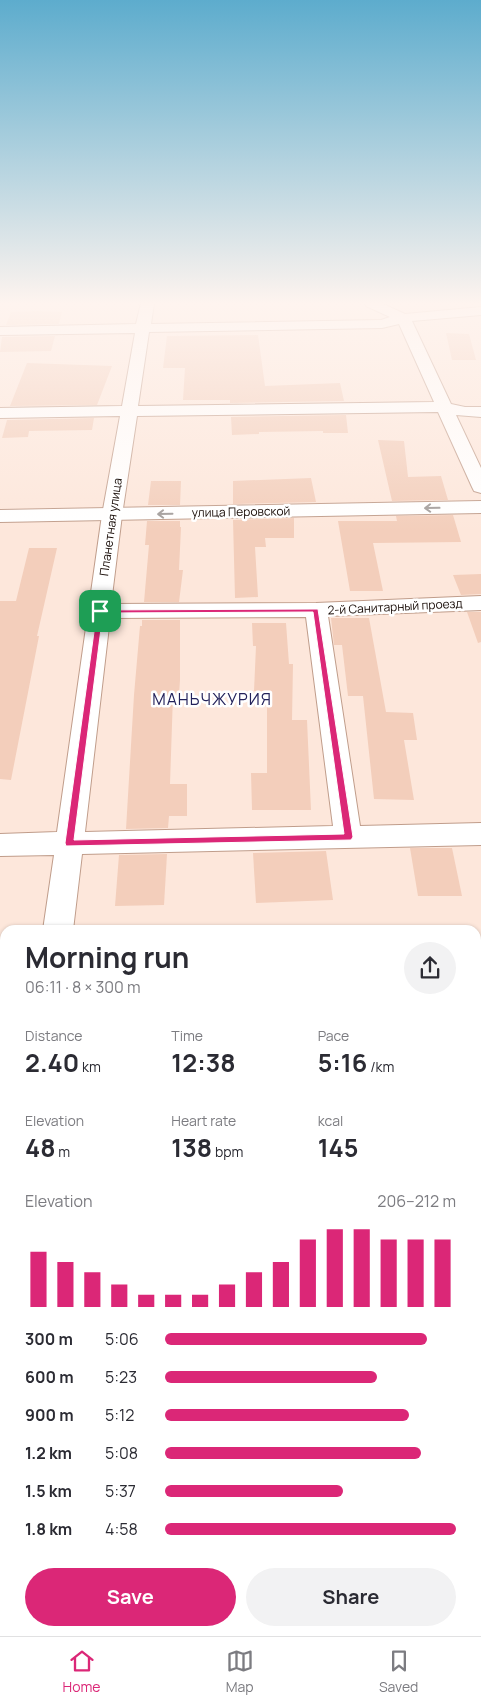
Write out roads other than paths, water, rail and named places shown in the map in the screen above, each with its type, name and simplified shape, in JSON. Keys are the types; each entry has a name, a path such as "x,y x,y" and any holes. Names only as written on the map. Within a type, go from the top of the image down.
{"street":[{"name":"Планетная улица","path":"59,925 112,515 134,379"},
{"path":"431,379 481,488"},
{"path":"0,413 444,407 465,412 481,412"},
{"name":"улица Перовской","path":"0,516 481,507"},
{"name":"2-й Санитарный проезд","path":"100,611 316,610 481,603"},
{"path":"316,610 348,837"},
{"path":"0,845 481,834"}],"district":[{"name":"МАНЬЧЖУРИЯ","path":"212,699"}]}
